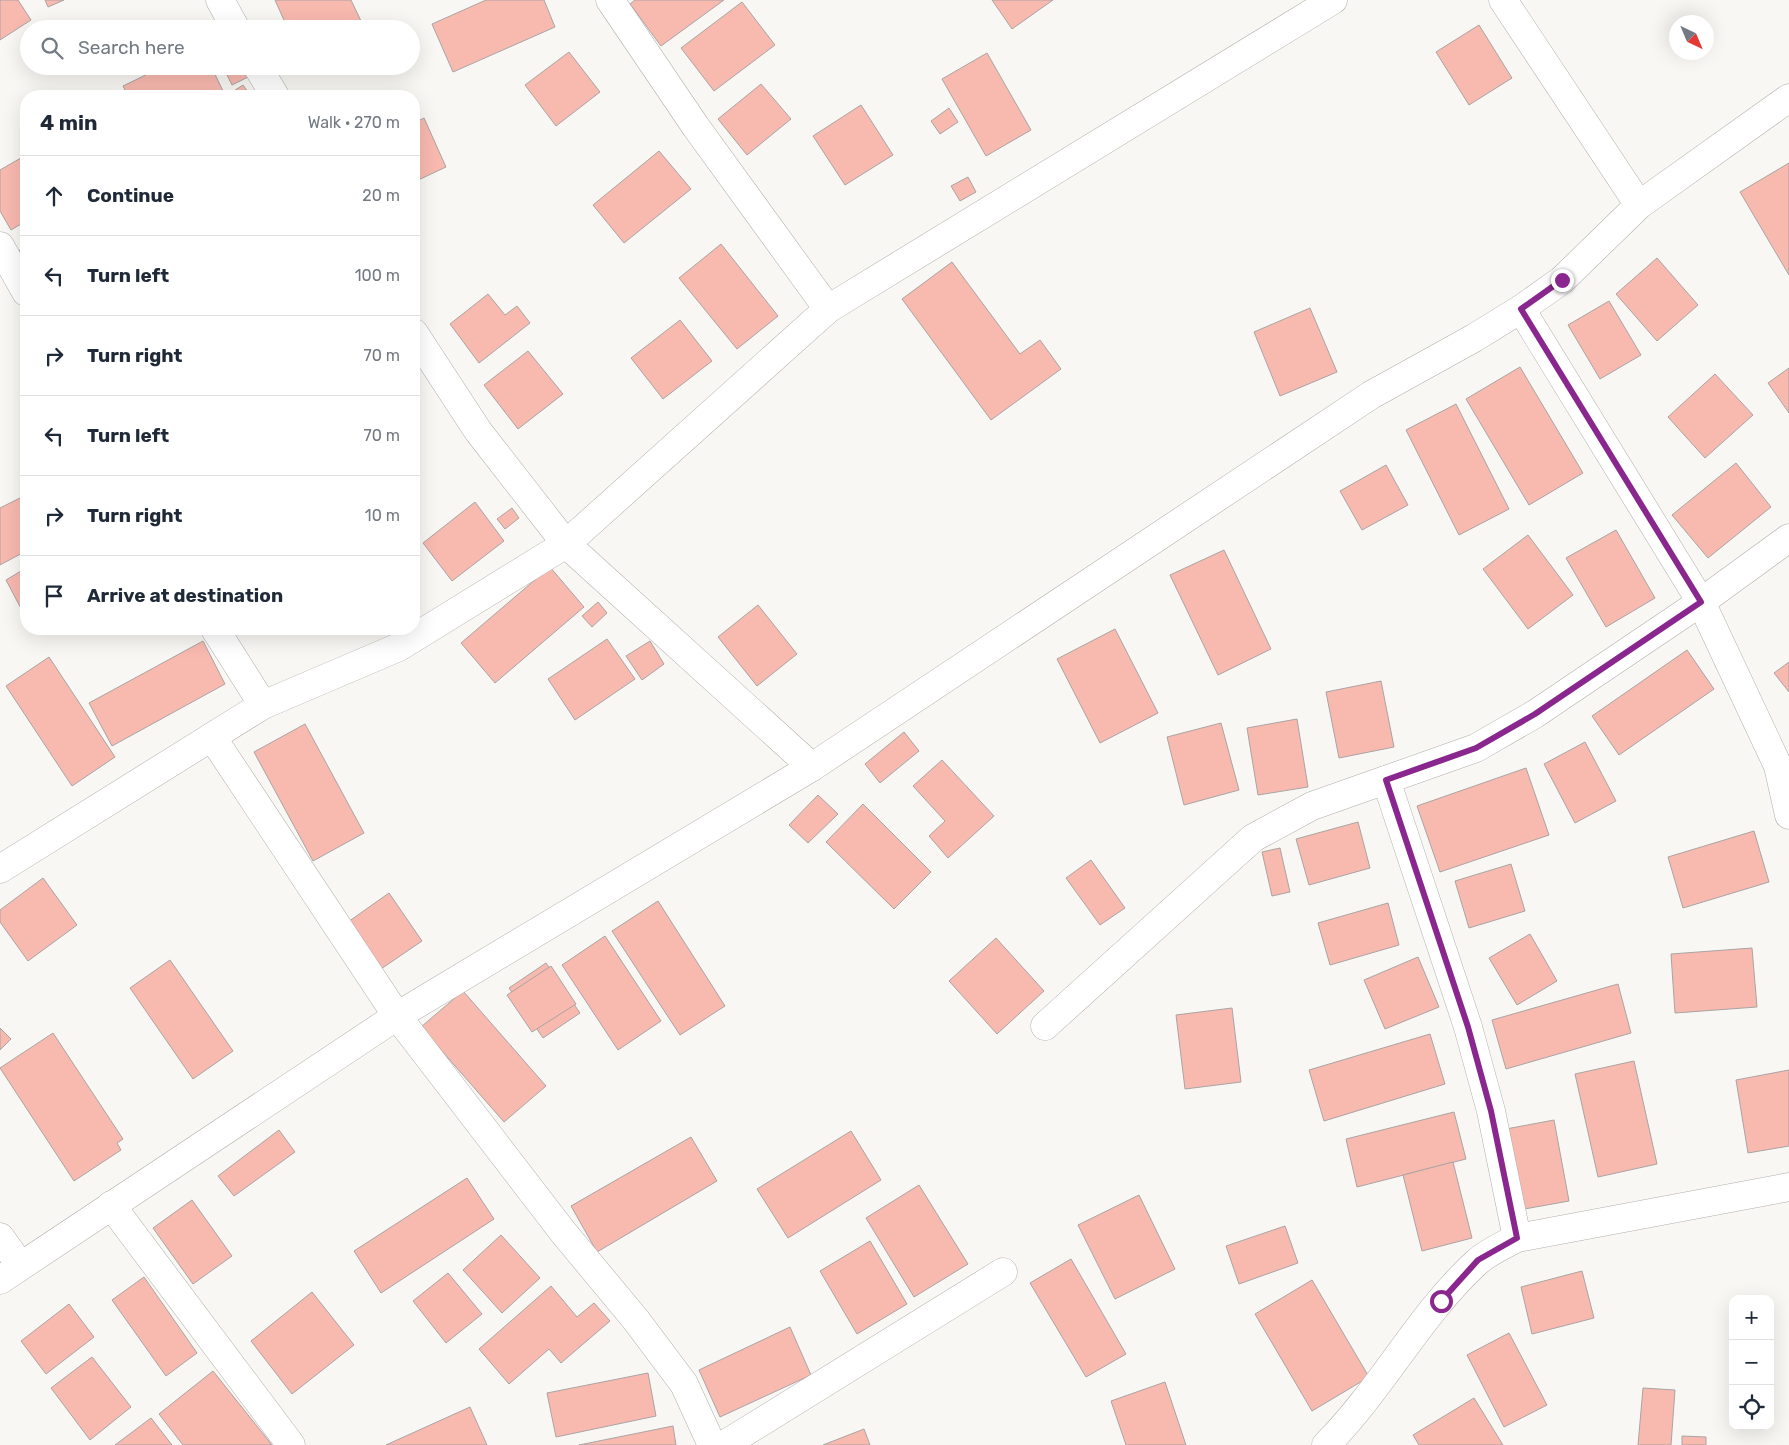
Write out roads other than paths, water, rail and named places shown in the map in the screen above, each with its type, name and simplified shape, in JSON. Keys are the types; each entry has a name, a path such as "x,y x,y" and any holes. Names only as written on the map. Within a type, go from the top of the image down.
{"street":[{"path":"220,0 231,20"},
{"path":"610,0 696,127 828,309"},
{"path":"420,634 566,544 828,309 1333,0"},
{"path":"1502,0 1639,205"},
{"path":"263,75 272,90"},
{"path":"0,1237 10,1272 397,1016 812,767 1371,395 1474,338 1521,309 1562,280 1639,205 1789,98"},
{"path":"0,246 20,281"},
{"path":"1521,309 1701,602 1778,766 1789,815"},
{"path":"420,342 478,431 566,544 812,767"},
{"path":"1045,1026 1254,838 1312,806 1476,748 1535,714 1701,602 1789,538"},
{"path":"219,635 263,705"},
{"path":"0,869 263,705 399,647 418,635"},
{"path":"212,737 397,1016 563,1232 636,1320 684,1384 712,1445"},
{"path":"1386,780 1468,1027 1491,1111 1517,1238"},
{"path":"1326,1445 1348,1423 1454,1287 1478,1260 1517,1238 1789,1186"},
{"path":"111,1204 291,1445"},
{"path":"724,1445 1003,1272"}]}
